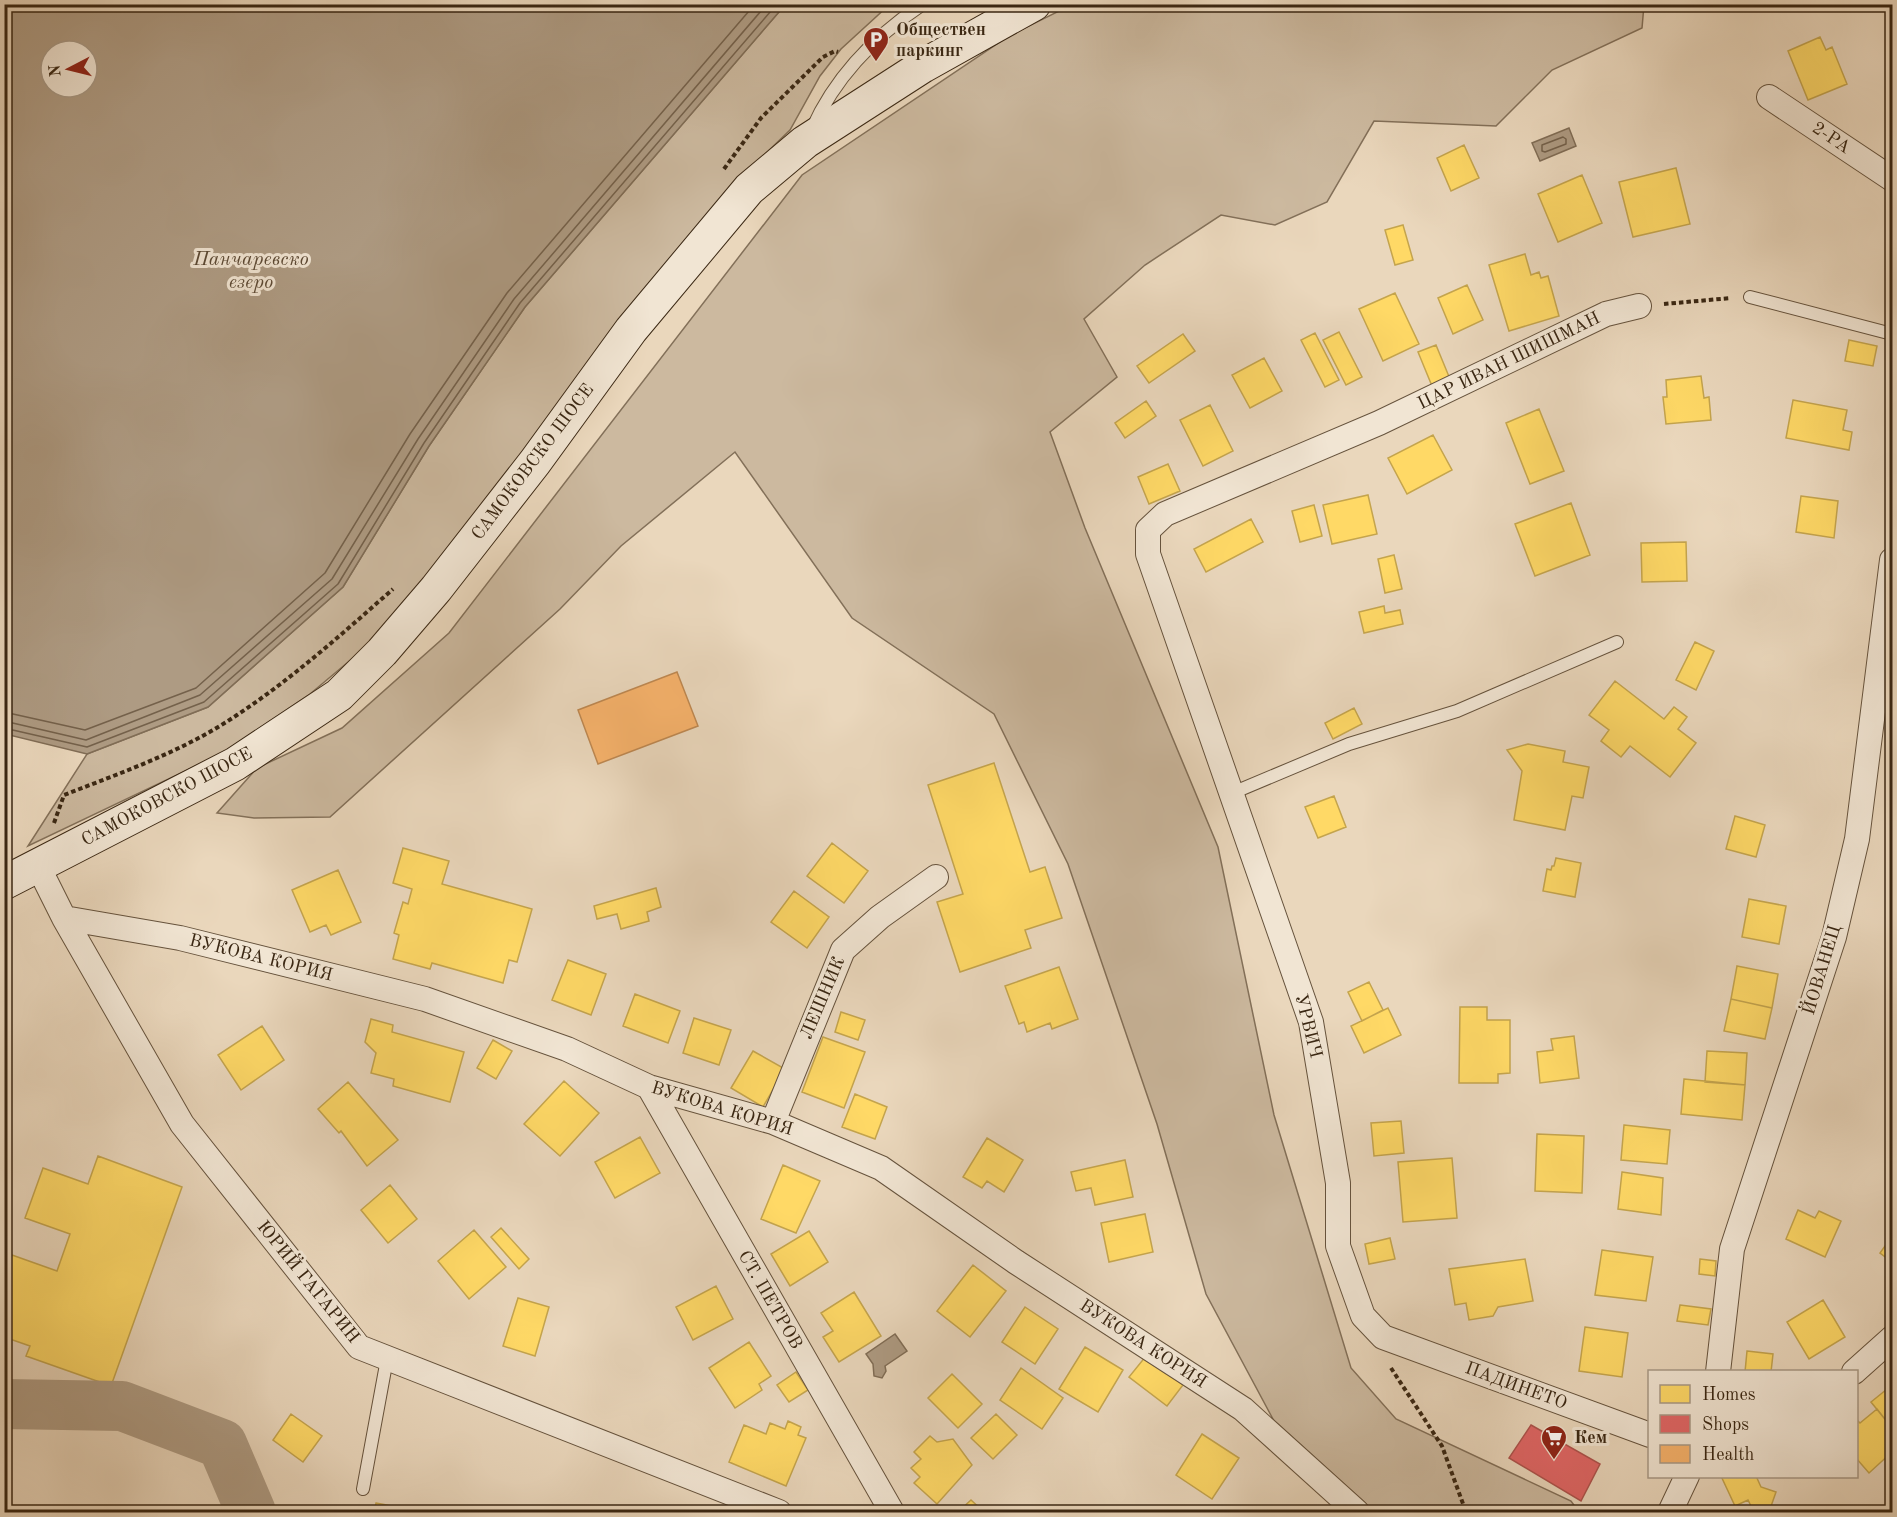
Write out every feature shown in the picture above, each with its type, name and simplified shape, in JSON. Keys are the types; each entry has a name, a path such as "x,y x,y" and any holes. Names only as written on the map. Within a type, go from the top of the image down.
{"main road":[{"name":"САМОКОВСКО ШОСЕ","path":"4,883 235,764 339,695 382,652 436,589 535,462 631,330 749,189 805,142 923,66 1034,4"}],"street":[{"name":"2-РА","path":"1769,97 1893,179"},
{"name":"ЦАР ИВАН ШИШМАН","path":"1148,530 1165,514 1379,423 1606,314 1639,306"},
{"name":"УРВИЧ","path":"1148,530 1148,554 1311,1022 1338,1183 1338,1246 1363,1316 1383,1337"},
{"name":"ЙОВАНЕЦ","path":"1718,1370 1732,1249 1834,937 1857,839 1893,560"},
{"name":"ЮРИЙ ГАГАРИН","path":"38,866 64,918 182,1124 359,1347 778,1512"},
{"name":"ЛЕШНИК","path":"773,1122 843,950 880,917 936,877"},
{"name":"ВУКОВА КОРИЯ","path":"64,918 180,938 425,999 567,1049 649,1087 773,1122 881,1168 1016,1263 1243,1408 1358,1512"},
{"name":"СТ. ПЕТРОВ","path":"649,1087 892,1512"},
{"name":"ПАДИНЕТО","path":"1383,1337 1648,1434"},
{"path":"1855,1370 1893,1338"},
{"path":"1670,1512 1686,1478"}],"lane":[{"path":"805,142 818,113 854,62 876,39 923,4"},
{"path":"1750,297 1893,334"},
{"path":"1230,794 1349,744 1457,711 1617,642"},
{"path":"363,1489 387,1359"}],"path":[{"path":"718,176 761,118 823,57 835,51 854,62"},
{"path":"1639,306 1750,297"},
{"path":"38,866 64,795 168,753 237,716 337,639 398,585"},
{"path":"1383,1337 1391,1370 1442,1446 1466,1512"}],"shaded area":[{"path":"785,5 889,5 841,49 820,76 790,130 738,180 466,531 372,642 310,694 223,753 28,846 87,754 208,707 343,587 429,446 525,307"},
{"path":"1071,5 1644,5 1642,28 1552,70 1496,126 1374,121 1327,202 1275,225 1221,215 1145,265 1084,319 1117,377 1050,432 1085,528 1218,847 1274,1115 1351,1368 1396,1419 1571,1501 1579,1512 1373,1512 1274,1421 1206,1294 1157,1124 1068,864 994,714 852,618 735,452 621,546 560,609 330,817 254,818 217,813 257,768 342,728 449,633 802,175 1009,36"}],"water":[{"name":"Панчаревско езеро","path":"4,5 785,5 525,307 429,446 343,587 208,707 87,754 5,734"},
{"path":"1569,128 1576,146 1540,161 1532,143"},
{"path":"895,1334 907,1351 885,1366 886,1371 882,1378 874,1376 873,1364 866,1354"}],"building: Homes":[{"path":"1820,37 1826,50 1832,47 1847,84 1808,100 1788,51"},
{"path":"1464,145 1479,178 1451,191 1437,158"},
{"path":"1676,168 1690,224 1633,237 1619,182"},
{"path":"1582,175 1602,223 1558,242 1538,194"},
{"path":"1403,225 1413,260 1395,265 1385,230"},
{"path":"1525,254 1531,275 1539,272 1541,278 1548,276 1559,316 1509,331 1489,265"},
{"path":"1467,285 1483,320 1453,334 1438,298"},
{"path":"1395,293 1419,344 1383,361 1359,309"},
{"path":"1339,332 1362,377 1346,385 1323,340"},
{"path":"1315,333 1339,380 1325,387 1301,340"},
{"path":"1183,334 1195,351 1149,383 1137,366"},
{"path":"1849,340 1877,346 1873,366 1845,361"},
{"path":"1436,345 1450,379 1432,386 1418,352"},
{"path":"1264,358 1282,391 1250,408 1232,375"},
{"path":"1701,376 1704,398 1709,397 1711,420 1666,424 1663,397 1667,397 1666,380"},
{"path":"1793,400 1847,410 1843,430 1852,432 1849,450 1786,438"},
{"path":"1146,401 1156,416 1125,438 1115,423"},
{"path":"1210,405 1233,451 1203,466 1180,420"},
{"path":"1539,409 1564,471 1530,484 1506,423"},
{"path":"1433,435 1452,470 1407,494 1388,458"},
{"path":"1168,464 1180,491 1149,504 1138,477"},
{"path":"1368,495 1377,534 1332,544 1323,505"},
{"path":"1801,496 1838,501 1834,538 1796,532"},
{"path":"1571,503 1590,555 1535,576 1515,524"},
{"path":"1314,505 1322,536 1300,542 1292,511"},
{"path":"1251,519 1263,542 1206,572 1194,549"},
{"path":"1686,542 1687,581 1642,582 1641,543"},
{"path":"1394,555 1402,589 1385,593 1378,559"},
{"path":"1384,606 1385,613 1400,610 1403,624 1364,633 1359,612"},
{"path":"1695,642 1714,651 1696,690 1676,680"},
{"path":"1615,681 1664,719 1674,707 1687,717 1678,729 1696,743 1670,777 1630,746 1621,757 1601,741 1609,730 1589,715"},
{"path":"1354,708 1362,724 1333,739 1325,723"},
{"path":"1528,744 1565,751 1563,762 1589,767 1583,798 1572,796 1565,830 1514,820 1522,771 1507,750"},
{"path":"994,763 1030,872 1045,867 1062,918 1025,930 1031,948 960,972 937,902 963,894 928,785"},
{"path":"1334,796 1346,827 1318,838 1305,807"},
{"path":"1735,816 1765,825 1756,857 1726,849"},
{"path":"832,843 868,871 844,903 807,876"},
{"path":"403,848 449,861 442,884 532,909 517,962 509,960 503,983 432,963 430,969 393,959 399,935 394,933 403,902 408,904 412,889 393,883"},
{"path":"1556,858 1581,863 1575,897 1543,891 1547,869 1551,870"},
{"path":"338,870 361,922 331,935 326,925 310,932 292,890"},
{"path":"656,888 661,907 647,912 649,921 621,929 617,914 597,919 594,906"},
{"path":"794,891 829,917 807,948 771,922"},
{"path":"1749,899 1786,906 1779,944 1742,937"},
{"path":"568,960 606,974 591,1015 552,1000"},
{"path":"1737,966 1778,974 1772,1008 1731,999"},
{"path":"1059,967 1078,1019 1052,1029 1050,1023 1027,1032 1024,1022 1019,1024 1005,986"},
{"path":"1369,982 1383,1010 1362,1021 1348,992"},
{"path":"635,994 680,1011 668,1043 623,1026"},
{"path":"1731,999 1772,1008 1765,1039 1724,1031"},
{"path":"1460,1007 1487,1007 1487,1020 1510,1020 1510,1073 1498,1074 1498,1083 1459,1083"},
{"path":"1388,1008 1401,1035 1364,1053 1351,1026"},
{"path":"841,1012 865,1020 858,1040 835,1032"},
{"path":"694,1018 731,1030 719,1065 683,1053"},
{"path":"371,1019 393,1025 392,1032 464,1052 450,1102 393,1086 394,1079 371,1073 376,1053 365,1042"},
{"path":"262,1026 284,1060 241,1090 218,1055"},
{"path":"1574,1036 1579,1078 1540,1083 1537,1052 1553,1050 1551,1039"},
{"path":"823,1037 865,1052 844,1108 802,1092"},
{"path":"493,1040 512,1051 496,1079 477,1068"},
{"path":"753,1051 785,1069 763,1107 731,1088"},
{"path":"1707,1051 1747,1053 1745,1085 1705,1082"},
{"path":"1684,1079 1745,1085 1742,1120 1681,1114"},
{"path":"564,1081 599,1113 560,1156 524,1124"},
{"path":"348,1082 398,1140 367,1166 341,1131 339,1133 318,1109"},
{"path":"855,1094 887,1107 875,1139 842,1127"},
{"path":"1401,1121 1404,1153 1374,1156 1371,1123"},
{"path":"1624,1125 1670,1130 1667,1164 1621,1160"},
{"path":"1537,1134 1584,1136 1582,1193 1535,1191"},
{"path":"640,1137 660,1173 615,1198 595,1162"},
{"path":"987,1138 1023,1160 1004,1192 987,1181 982,1188 963,1177"},
{"path":"98,1156 182,1187 111,1386 26,1356 30,1346 4,1337 4,1275 12,1255 57,1271 70,1234 25,1218 43,1168 88,1184"},
{"path":"1452,1158 1457,1218 1403,1222 1398,1162"},
{"path":"1125,1160 1133,1197 1095,1205 1091,1188 1076,1191 1071,1172"},
{"path":"783,1165 820,1181 796,1233 761,1219"},
{"path":"1622,1172 1663,1178 1661,1215 1618,1209"},
{"path":"390,1185 417,1219 388,1243 361,1210"},
{"path":"1798,1210 1815,1218 1819,1211 1841,1221 1825,1257 1786,1239"},
{"path":"1145,1214 1153,1252 1109,1262 1101,1223"},
{"path":"501,1228 529,1259 519,1269 491,1237"},
{"path":"474,1230 506,1267 469,1299 438,1261"},
{"path":"809,1231 828,1262 790,1286 771,1254"},
{"path":"1892,1236 1892,1262 1880,1253"},
{"path":"1390,1238 1395,1259 1369,1264 1365,1244"},
{"path":"1602,1250 1653,1257 1646,1301 1595,1295"},
{"path":"1525,1259 1533,1301 1498,1307 1493,1316 1469,1320 1466,1303 1455,1305 1449,1269"},
{"path":"1700,1259 1716,1261 1715,1276 1699,1274"},
{"path":"973,1265 1006,1291 970,1337 937,1311"},
{"path":"716,1286 733,1319 693,1340 676,1307"},
{"path":"854,1292 881,1336 839,1362 823,1337 833,1331 821,1313"},
{"path":"518,1298 549,1307 535,1356 503,1346"},
{"path":"1823,1300 1845,1337 1809,1359 1787,1322"},
{"path":"1680,1305 1711,1309 1708,1325 1677,1321"},
{"path":"1025,1307 1058,1329 1035,1364 1002,1342"},
{"path":"1585,1327 1628,1333 1622,1377 1579,1371"},
{"path":"749,1342 771,1376 759,1384 762,1390 735,1408 709,1368"},
{"path":"1085,1347 1123,1370 1098,1412 1059,1389"},
{"path":"1747,1351 1773,1354 1771,1370 1745,1370"},
{"path":"1146,1356 1183,1385 1167,1406 1129,1377"},
{"path":"1021,1368 1063,1398 1042,1429 1000,1400"},
{"path":"796,1372 808,1390 789,1402 777,1385"},
{"path":"952,1374 982,1404 958,1428 928,1398"},
{"path":"1892,1385 1892,1428 1871,1402"},
{"path":"1877,1409 1892,1428 1892,1452 1869,1473 1858,1460 1858,1421 1860,1423"},
{"path":"291,1414 322,1436 303,1462 273,1440"},
{"path":"996,1414 1017,1435 993,1459 971,1438"},
{"path":"788,1421 801,1427 798,1435 806,1438 786,1486 729,1462 744,1425 766,1434 770,1423 785,1429"},
{"path":"1202,1434 1239,1458 1212,1499 1176,1475"},
{"path":"930,1436 937,1442 953,1439 972,1465 937,1504 914,1483 920,1477 911,1468 921,1459 914,1452"},
{"path":"1722,1478 1757,1478 1761,1487 1776,1492 1769,1512 1754,1512 1748,1500 1735,1506"},
{"path":"971,1500 984,1512 958,1512"},
{"path":"376,1503 408,1509 407,1512 374,1512"}],"building: Shops":[{"name":"Кем","path":"1531,1425 1600,1464 1581,1501 1509,1458"}],"building: Health":[{"path":"677,672 698,726 598,764 578,710"}],"waterway":[{"path":"4,1404 122,1406 222,1444 251,1512"}],"place":[{"name":"Обществен паркинг","path":"876,63"},
{"name":"Кем","path":"1554,1461"}]}
